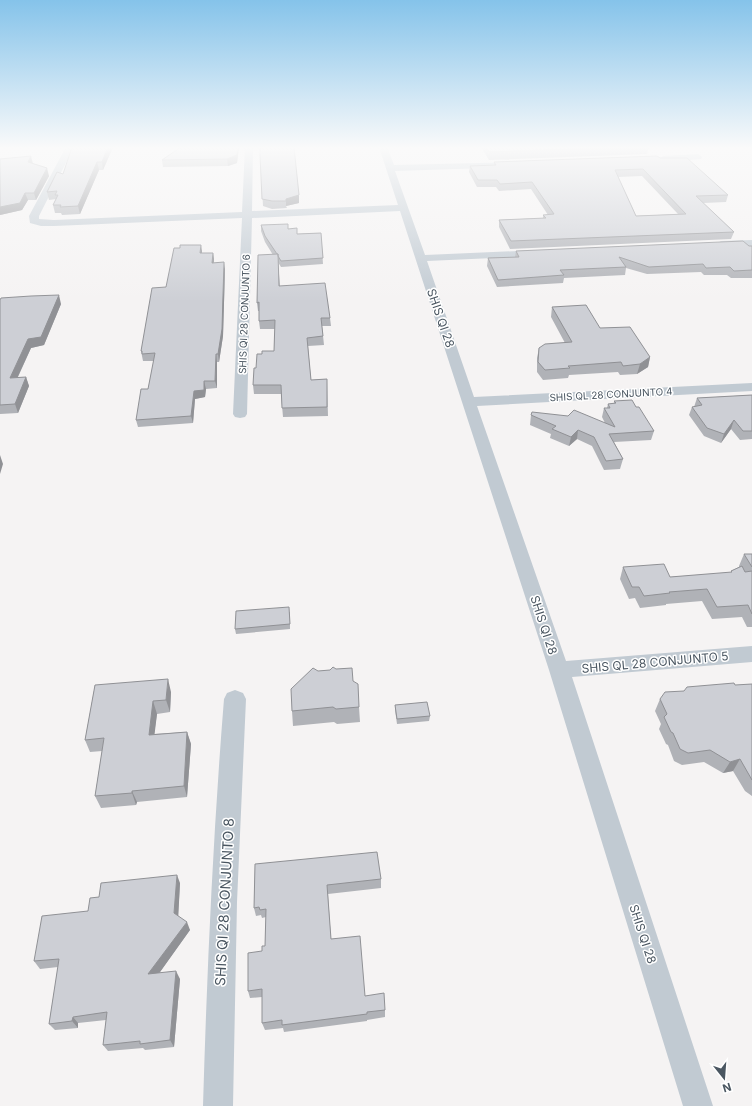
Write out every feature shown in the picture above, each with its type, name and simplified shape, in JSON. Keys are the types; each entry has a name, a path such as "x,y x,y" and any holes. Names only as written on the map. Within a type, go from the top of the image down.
{"street":[{"path":"43,199 34,216 35,222 46,224 403,208"},
{"name":"SHIS QI 28 CONJUNTO 6","path":"240,414 248,199"},
{"name":"SHIS QI 28","path":"400,199 470,402 559,670 698,1106"},
{"path":"712,245 752,243"},
{"path":"420,258 555,252"},
{"name":"SHIS QL 28 CONJUNTO 4","path":"470,402 752,387"},
{"name":"SHIS QL 28 CONJUNTO 5","path":"559,670 752,654"},
{"name":"SHIS QI 28 CONJUNTO 8","path":"218,1106 220,988 230,767 236,699"}],"building":[{"path":"0,199 22,199 20,203 0,207"},
{"path":"56,199 81,199 78,206 60,207 61,205 53,205"},
{"path":"262,199 287,199 286,201"},
{"path":"543,199 628,199 636,216 686,214 671,199 699,199 734,232 511,241 499,220 546,218 543,215 554,214"},
{"path":"288,224 288,229 297,228 297,234 321,233 323,258 281,261 278,254 265,236 261,225"},
{"path":"743,241 749,246 752,246 752,270 734,271 730,267 706,268 703,264 649,267 619,257 626,267 560,270 564,275 498,280 488,258 519,257 516,251"},
{"path":"180,245 201,245 200,253 213,253 212,263 224,262 222,329 218,354 216,354 215,381 204,381 204,390 194,391 191,416 136,420 141,389 148,389 155,353 142,354 141,351 152,288 166,287 174,248 180,248"},
{"path":"278,254 279,286 325,283 330,318 321,318 323,336 307,338 311,380 327,379 327,407 282,408 281,385 253,385 257,354 262,354 262,351 274,351 275,320 259,321 259,302 257,303 258,255"},
{"path":"59,295 41,337 28,339 10,378 26,377 15,404 0,405 1,298"},
{"path":"586,305 600,328 630,327 650,357 640,364 623,366 621,362 568,366 570,368 545,370 538,362 539,348 545,344 572,342 552,307"},
{"path":"752,395 752,431 743,431 734,420 724,434 707,428 692,407 702,405 697,398"},
{"path":"632,400 636,407 639,407 654,431 609,434 623,459 606,461 594,437 578,430 571,437 552,429 556,426 531,415 532,412 568,416 574,410 615,427 604,408 610,408 608,404 616,403 614,401"},
{"path":"744,554 752,554 752,567"},
{"path":"664,564 670,577 732,572 731,571 742,566 745,572 752,571 752,614 748,605 717,607 707,589 669,592 670,593 644,596 639,587 632,587 623,567"},
{"path":"289,607 290,624 235,629 236,611"},
{"path":"333,667 336,669 352,668 353,681 358,684 359,707 336,709 333,707 292,711 291,689 313,668 318,671 330,670"},
{"path":"168,679 166,700 153,701 149,735 187,732 184,786 95,796 104,738 85,740 95,685"},
{"path":"734,683 735,685 752,684 752,780 740,759 730,762 710,750 688,753 680,749 664,717 667,714 660,699 665,692 684,691 687,687"},
{"path":"427,702 430,716 397,719 395,705"},
{"path":"377,852 381,879 327,885 331,939 360,936 365,996 384,993 385,1010 367,1012 367,1014 282,1025 282,1020 262,1023 262,989 248,991 248,953 262,951 262,946 265,946 266,909 260,910 259,907 254,908 255,864"},
{"path":"177,875 174,913 187,922 148,974 176,971 170,1040 140,1044 140,1041 103,1045 107,1012 73,1017 72,1021 49,1024 59,959 34,961 42,916 88,911 90,898 99,897 101,883"}]}
